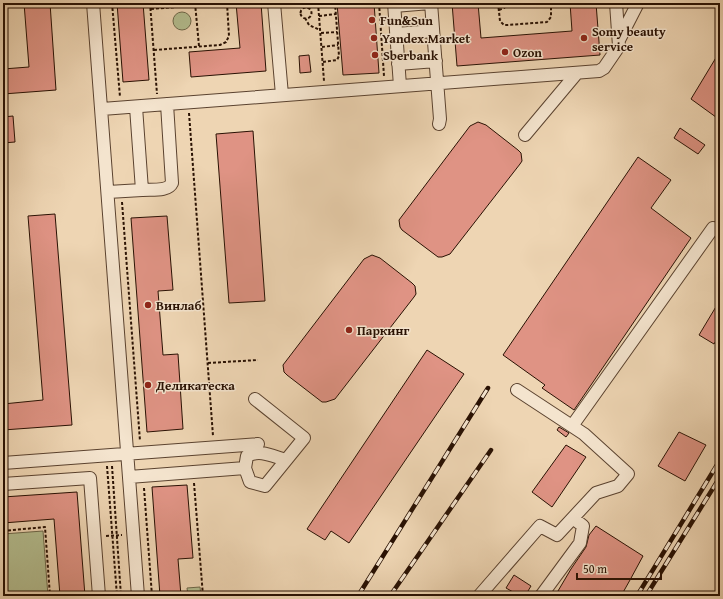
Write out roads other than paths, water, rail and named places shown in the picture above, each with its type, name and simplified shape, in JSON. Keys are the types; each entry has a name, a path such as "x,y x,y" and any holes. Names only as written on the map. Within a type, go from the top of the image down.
{"street":[{"path":"93,3 138,596"},
{"path":"274,3 282,96"},
{"path":"400,86 394,4 431,3 440,120 439,124"},
{"path":"102,110 282,96 325,86 385,82 400,86 437,84 597,71 603,68 618,50 619,40 616,3"},
{"path":"619,40 638,3"},
{"path":"396,34 433,31"},
{"path":"398,64 436,61"},
{"path":"525,135 577,72"},
{"path":"108,192 170,187 172,183 167,104"},
{"path":"136,107 142,190"},
{"path":"572,426 713,228"},
{"path":"479,596 540,526 557,535 596,493 618,486 628,474 584,434 517,390"},
{"path":"255,399 304,438 266,486 250,482 245,468 247,456 255,452 286,460"},
{"path":"3,463 258,444"},
{"path":"129,477 245,468"},
{"path":"3,484 90,478 99,596"},
{"path":"541,596 580,543 583,526 573,518"}],"railway":[{"path":"358,596 488,388"},
{"path":"390,596 491,450"},
{"path":"637,596 720,460"},
{"path":"646,596 720,477"}],"place":[{"name":"Fun&Sun","path":"372,20"},
{"name":"Yandex.Market","path":"374,38"},
{"name":"Somy beauty service","path":"584,38"},
{"name":"Ozon","path":"505,52"},
{"name":"Sberbank","path":"375,55"},
{"name":"Винлаб","path":"148,305"},
{"name":"Паркинг","path":"349,330"},
{"name":"Деликатеска","path":"148,385"}]}
